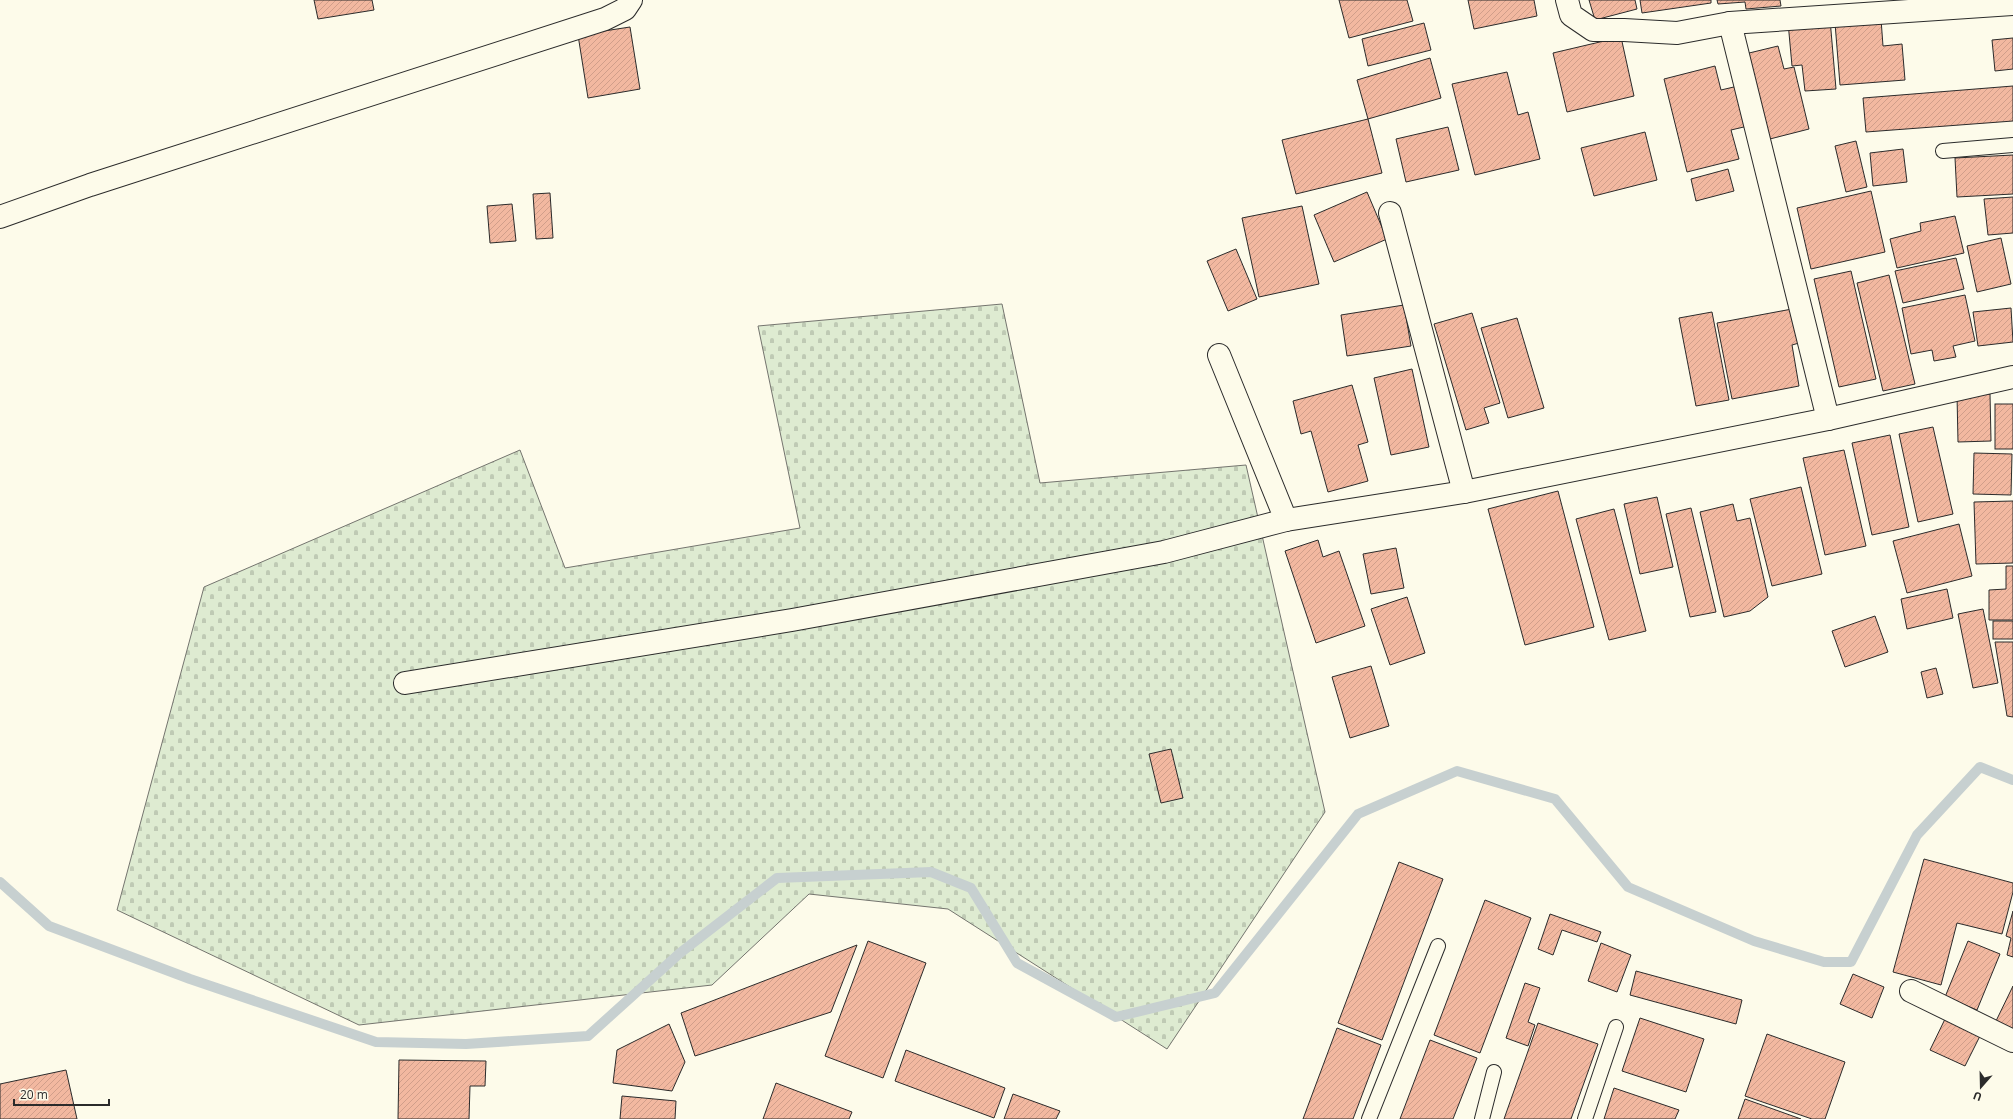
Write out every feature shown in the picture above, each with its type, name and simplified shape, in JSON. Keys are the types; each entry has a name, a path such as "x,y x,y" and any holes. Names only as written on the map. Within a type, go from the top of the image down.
{"street":[{"path":"0,217 90,185 605,19 625,9 631,0"},
{"path":"1567,0 1571,15 1593,30 1677,33 1730,23 2013,4"},
{"path":"1730,23 1828,418"},
{"path":"1390,213 1464,492"},
{"path":"1219,354 1286,520"},
{"path":"405,683 792,620 1164,552 1286,520 1464,492 1828,418 2013,377"},
{"path":"1911,991 2013,1041"}],"lane":[{"path":"1943,151 2013,145"},
{"path":"1369,1119 1438,946"},
{"path":"1585,1119 1616,1027"},
{"path":"1482,1119 1494,1072"}],"green space":[{"path":"1002,304 1040,483 1246,465 1325,812 1167,1049 948,909 809,894 712,985 359,1025 117,910 204,587 520,450 565,568 800,528 758,326"}],"building":[{"path":"314,0 372,0 374,10 318,19"},
{"path":"1339,0 1407,0 1413,21 1349,38"},
{"path":"1468,0 1534,0 1537,16 1474,29"},
{"path":"1589,0 1635,0 1637,9 1595,20"},
{"path":"1640,0 1711,0 1711,3 1642,13"},
{"path":"1717,0 1780,0 1781,6 1746,9 1745,2 1718,4"},
{"path":"1830,19 1836,89 1805,91 1802,65 1792,66 1788,22"},
{"path":"1881,19 1883,46 1902,44 1905,80 1840,85 1835,23"},
{"path":"1424,23 1431,50 1368,66 1362,39"},
{"path":"630,27 640,89 588,98 578,35"},
{"path":"1621,37 1634,96 1567,112 1553,53"},
{"path":"2013,38 2013,69 1995,71 1992,40"},
{"path":"1778,46 1784,69 1794,67 1809,129 1766,140 1745,54"},
{"path":"1430,58 1441,98 1368,119 1357,80"},
{"path":"1715,66 1721,90 1738,86 1748,126 1731,130 1739,159 1687,172 1664,79"},
{"path":"1507,72 1518,115 1528,112 1540,159 1475,175 1452,84"},
{"path":"2013,86 2013,121 1866,132 1863,98"},
{"path":"1368,119 1382,173 1296,194 1282,140"},
{"path":"1448,127 1459,170 1406,182 1396,139"},
{"path":"1645,132 1657,180 1594,196 1581,148"},
{"path":"1856,141 1867,187 1846,192 1835,146"},
{"path":"1903,149 1907,182 1873,186 1870,153"},
{"path":"2013,155 2013,194 1957,197 1955,158"},
{"path":"1728,169 1734,191 1696,201 1691,179"},
{"path":"1871,191 1885,252 1811,269 1797,208"},
{"path":"1367,192 1387,239 1334,262 1314,215"},
{"path":"550,193 553,238 536,239 533,194"},
{"path":"2013,197 2013,233 1988,235 1984,199"},
{"path":"512,204 516,241 490,243 487,206"},
{"path":"1302,206 1319,284 1259,297 1242,218"},
{"path":"1955,216 1964,253 1897,268 1890,239 1921,231 1920,223"},
{"path":"2001,238 2011,284 1977,292 1967,246"},
{"path":"1236,249 1257,299 1228,311 1207,261"},
{"path":"1956,258 1964,289 1903,303 1895,271"},
{"path":"1851,271 1876,379 1839,387 1814,279"},
{"path":"1889,275 1915,384 1883,391 1857,283"},
{"path":"1965,295 1975,341 1953,346 1956,357 1934,361 1932,350 1911,354 1902,308"},
{"path":"1404,305 1411,346 1347,356 1341,315"},
{"path":"2011,308 2013,342 1978,346 1973,312"},
{"path":"1792,309 1799,343 1792,345 1799,386 1732,399 1717,323"},
{"path":"1712,312 1729,400 1696,406 1679,318"},
{"path":"1472,313 1500,403 1484,408 1489,423 1466,430 1434,324"},
{"path":"1517,318 1544,408 1508,418 1481,328"},
{"path":"1412,369 1429,447 1391,455 1374,378"},
{"path":"1352,385 1368,442 1358,445 1368,481 1328,492 1311,431 1301,434 1293,401"},
{"path":"1990,394 1991,441 1958,442 1957,395"},
{"path":"1995,404 2013,404 2013,449 1995,449"},
{"path":"1933,427 1953,514 1918,522 1899,434"},
{"path":"1890,435 1909,527 1872,535 1852,443"},
{"path":"1844,450 1866,546 1825,555 1803,458"},
{"path":"1974,453 2012,454 2011,495 1973,494"},
{"path":"1801,487 1822,574 1772,586 1750,499"},
{"path":"1558,491 1594,627 1525,645 1488,509"},
{"path":"1657,497 1673,567 1640,574 1624,504"},
{"path":"2013,501 2013,563 1976,564 1974,502"},
{"path":"1733,504 1737,521 1750,518 1768,597 1750,611 1724,617 1700,512"},
{"path":"1691,508 1716,612 1690,617 1666,514"},
{"path":"1614,509 1646,631 1609,640 1576,519"},
{"path":"1959,524 1972,576 1907,593 1893,541"},
{"path":"1318,540 1323,557 1339,551 1365,626 1316,643 1285,551"},
{"path":"1396,548 1404,588 1371,594 1363,554"},
{"path":"2006,566 2013,566 2013,620 1989,620 1989,590 2006,589"},
{"path":"1947,589 1953,618 1907,629 1901,599"},
{"path":"1407,597 1425,653 1390,665 1371,609"},
{"path":"1983,609 1998,683 1973,688 1958,614"},
{"path":"1875,616 1888,652 1845,667 1832,631"},
{"path":"1993,621 2013,621 2013,639 1993,639"},
{"path":"1995,642 2013,642 2013,717 2007,716"},
{"path":"1371,666 1389,726 1350,738 1332,677"},
{"path":"1936,668 1943,694 1927,698 1921,672"},
{"path":"1171,749 1183,798 1161,803 1149,754"},
{"path":"1924,859 2013,883 2013,892 2002,934 1957,923 1941,985 1893,972"},
{"path":"1399,862 1443,879 1382,1040 1338,1023"},
{"path":"1485,900 1531,918 1480,1053 1434,1035"},
{"path":"2013,911 2013,957 2007,955 2011,938 2006,936"},
{"path":"1550,914 1601,932 1597,942 1562,930 1553,955 1538,949"},
{"path":"868,941 926,963 883,1078 825,1056"},
{"path":"1968,941 2000,954 1977,1010 1945,997"},
{"path":"1601,943 1631,955 1617,992 1588,981"},
{"path":"857,945 831,1012 695,1056 681,1013"},
{"path":"1636,971 1742,1000 1736,1024 1630,995"},
{"path":"1853,974 1884,987 1872,1018 1840,1004"},
{"path":"1525,983 1540,988 1528,1022 1535,1025 1528,1046 1506,1038"},
{"path":"2013,986 2013,1029 1996,1021"},
{"path":"1946,1017 1981,1034 1965,1066 1930,1050"},
{"path":"1640,1018 1704,1039 1686,1092 1622,1071"},
{"path":"1538,1023 1598,1044 1571,1119 1504,1119"},
{"path":"669,1024 685,1062 672,1091 613,1083 617,1050"},
{"path":"1337,1028 1381,1045 1353,1119 1303,1119"},
{"path":"1767,1034 1845,1062 1825,1119 1812,1119 1745,1096"},
{"path":"1430,1040 1477,1058 1453,1119 1400,1119"},
{"path":"906,1050 1005,1088 994,1118 895,1081"},
{"path":"399,1060 486,1061 485,1086 470,1086 469,1119 398,1119"},
{"path":"66,1070 77,1119 0,1119 0,1084"},
{"path":"776,1083 852,1112 849,1119 763,1119"},
{"path":"1614,1088 1679,1110 1675,1119 1604,1119"},
{"path":"1013,1094 1060,1111 1056,1119 1004,1119"},
{"path":"622,1096 676,1101 675,1119 620,1119"},
{"path":"1745,1099 1801,1119 1738,1119"}],"waterway":[{"path":"0,882 49,926 190,979 376,1042 466,1044 588,1036 680,953 777,878 931,872 971,888 1017,963 1116,1017 1215,993 1358,814 1457,771 1555,799 1628,887 1754,941 1824,962 1851,962 1917,835 1980,767 2013,780"}]}
